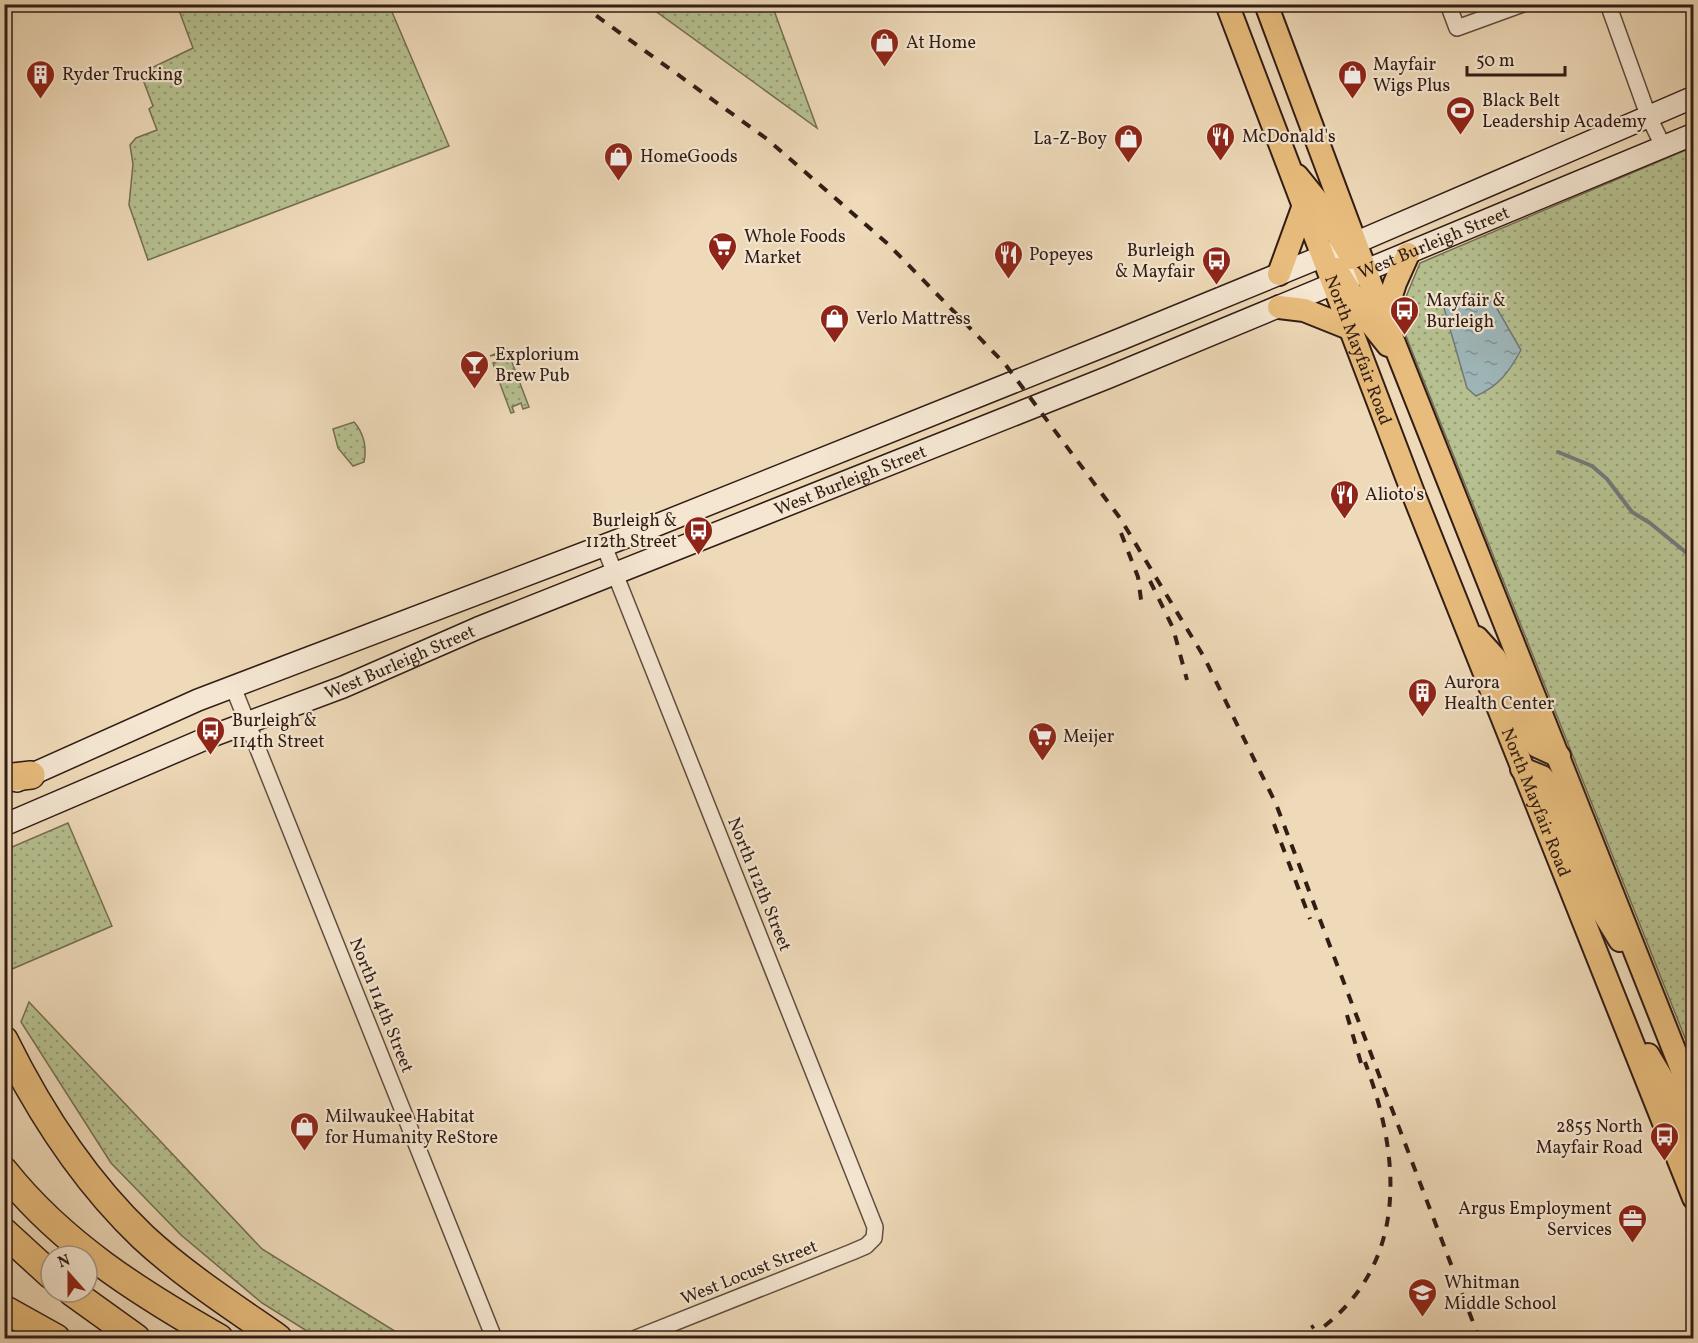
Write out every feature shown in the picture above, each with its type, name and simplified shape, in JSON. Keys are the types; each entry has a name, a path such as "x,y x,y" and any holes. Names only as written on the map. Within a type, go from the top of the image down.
{"highway":[{"path":"4,1040 61,1141 122,1215 185,1272 278,1338"},
{"path":"4,1171 95,1261 140,1293 219,1338"},
{"path":"4,1232 39,1264"},
{"path":"89,1304 136,1338"},
{"path":"4,1309 56,1338"}],"main road":[{"name":"North Mayfair Road","path":"1227,4 1321,257"},
{"path":"1266,4 1349,245"},
{"name":"West Burleigh Street","path":"4,786 18,776 233,687 604,546 1321,257 1694,97"},
{"name":"West Burleigh Street","path":"4,825 615,574 1366,272 1694,134"},
{"path":"1285,161 1318,202 1366,272"},
{"path":"1279,274 1303,208"},
{"path":"1384,317 1395,283 1408,254"},
{"path":"1321,257 1336,268 1338,283 1402,363"},
{"name":"North Mayfair Road","path":"1366,272 1694,1100"},
{"name":"North Mayfair Road","path":"1338,283 1349,328 1464,623 1694,1198"},
{"path":"1279,307 1304,310 1349,328"},
{"path":"1464,623 1495,658 1537,746 1559,756"},
{"path":"1522,769 1542,777 1550,787 1595,899 1652,993"},
{"path":"1613,997 1673,1097 1694,1146"}],"street":[{"path":"1448,4 1457,28 1523,4"},
{"path":"1608,4 1648,116 1663,146"},
{"name":"North 112th Street","path":"604,546 875,1227 874,1238"},
{"name":"North 114th Street","path":"233,687 494,1338"},
{"name":"West Locust Street","path":"636,1338 852,1252 866,1246 874,1238"}],"green space":[{"path":"177,5 389,5 449,146 148,260 129,205 133,164 130,145 136,138 157,130 149,109 153,106 142,77 147,70 193,48"},
{"path":"645,5 772,5 817,128 651,8"},
{"path":"1693,147 1693,1058 1398,316 1420,263"},
{"path":"507,349 529,407 523,409 521,403 512,407 514,412 511,413 499,381 513,376 513,373 498,378 493,363 507,358 505,353 490,356"},
{"path":"354,422 364,441 365,451 364,462 353,466 338,448 333,429"},
{"path":"68,823 112,926 5,972 5,850"},
{"path":"29,1002 262,1249 406,1338 318,1338 262,1303 181,1235 111,1163 21,1022"}],"water":[{"path":"1483,294 1495,305 1521,350 1503,378 1476,396 1467,388 1444,308 1458,295"}],"waterway":[{"path":"1558,452 1592,466 1607,479 1632,512 1650,523 1694,559"}],"railway":[{"path":"580,4 767,139 888,244 1005,364 1120,518 1204,657 1276,804 1479,1338"},
{"path":"1121,533 1138,577 1142,607"},
{"path":"1150,581 1173,628 1187,680"},
{"path":"1274,824 1310,919"},
{"path":"1347,1015 1363,1070"},
{"path":"1308,1338 1341,1311 1365,1281 1380,1248 1389,1213 1390,1176 1386,1138 1378,1100 1365,1062"},
{"path":"1294,1338 1314,1326"}],"place":[{"name":"At Home","path":"885,68"},
{"name":"Ryder Trucking","path":"41,100"},
{"name":"Mayfair Wigs Plus","path":"1352,100"},
{"name":"Black Belt Leadership Academy","path":"1461,136"},
{"name":"McDonald's","path":"1221,162"},
{"name":"La-Z-Boy","path":"1128,164"},
{"name":"HomeGoods","path":"619,182"},
{"name":"Whole Foods Market","path":"723,272"},
{"name":"Popeyes","path":"1008,280"},
{"name":"Burleigh & Mayfair","path":"1216,286"},
{"name":"Mayfair & Burleigh","path":"1405,336"},
{"name":"Verlo Mattress","path":"835,344"},
{"name":"Explorium Brew Pub","path":"474,390"},
{"name":"Alioto's","path":"1344,520"},
{"name":"Burleigh & 112th Street","path":"698,556"},
{"name":"Aurora Health Center","path":"1423,718"},
{"name":"Burleigh & 114th Street","path":"211,756"},
{"name":"Meijer","path":"1042,762"},
{"name":"Milwaukee Habitat for Humanity ReStore","path":"304,1152"},
{"name":"2855 North Mayfair Road","path":"1664,1162"},
{"name":"Argus Employment Services","path":"1633,1244"},
{"name":"Whitman Middle School","path":"1423,1318"}]}
